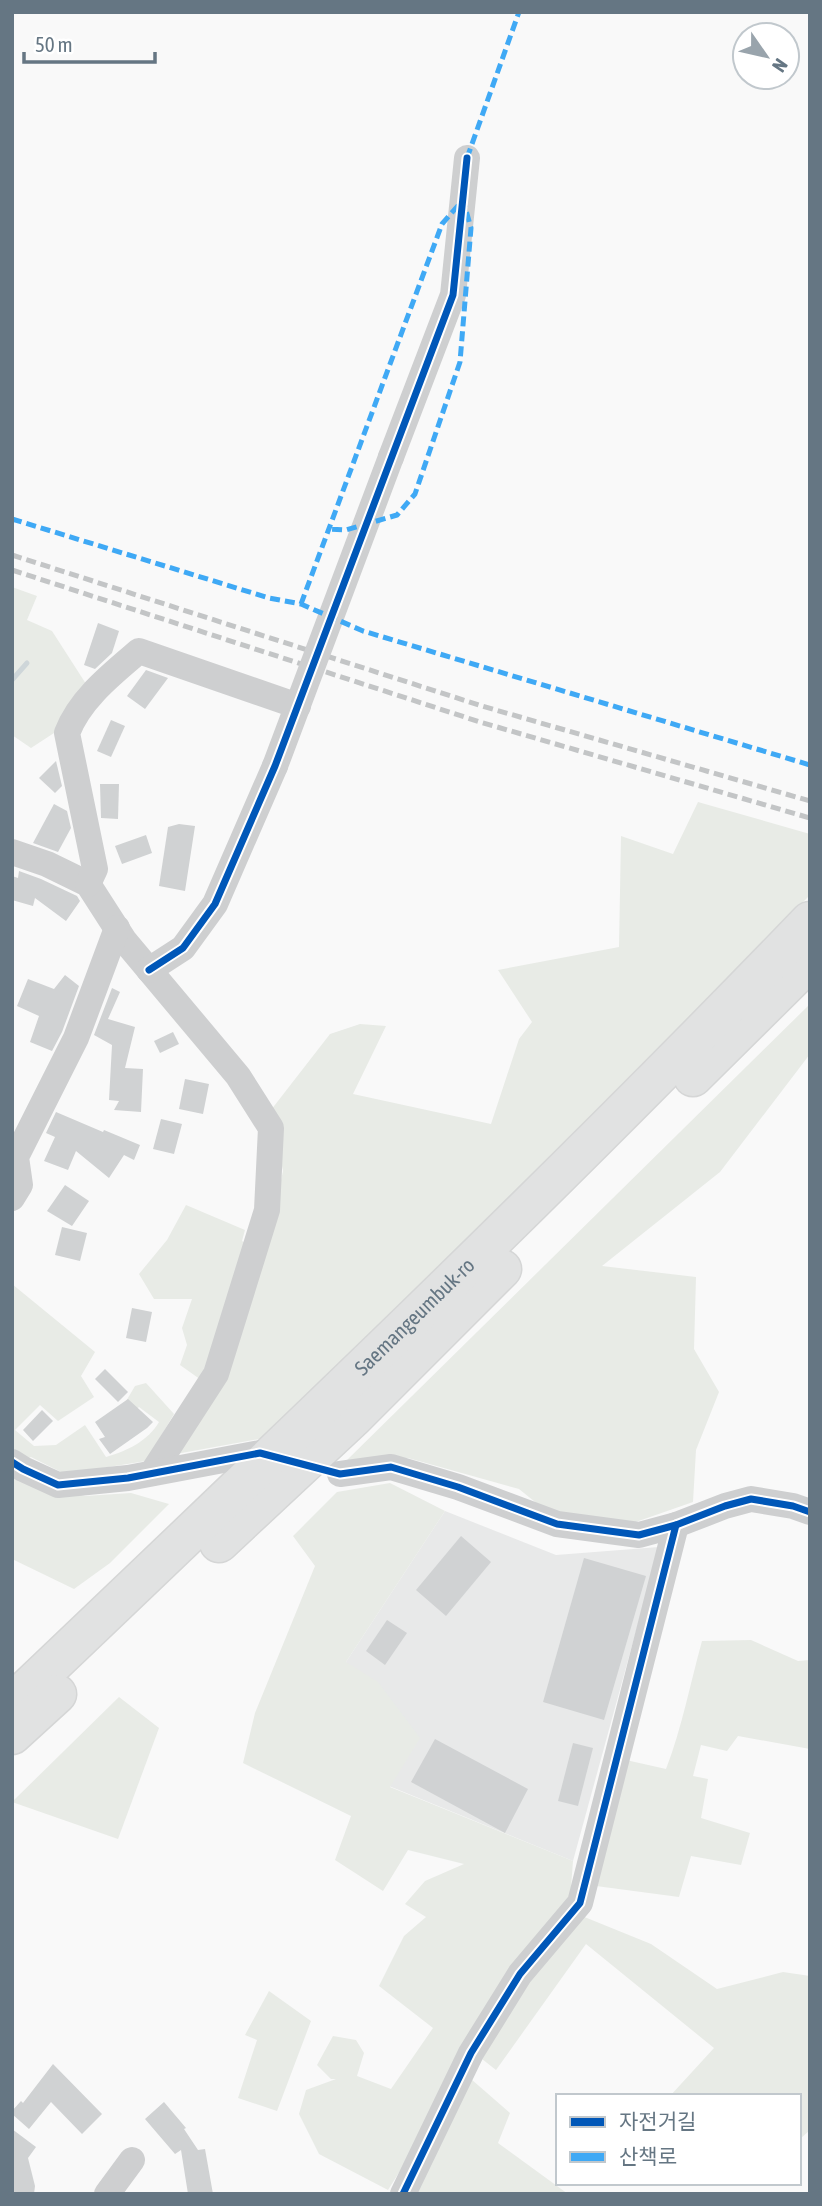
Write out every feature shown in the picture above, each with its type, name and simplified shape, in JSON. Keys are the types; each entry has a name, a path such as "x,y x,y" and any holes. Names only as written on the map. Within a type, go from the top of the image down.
{"highway":[{"name":"Saemangeumbuk-ro","path":"12,1703 572,1164 809,922"},
{"name":"Saemangeumbuk-ro","path":"12,1735 354,1417 810,961"}],"street":[{"path":"149,970 183,948 215,904 275,766 453,295 467,158"},
{"path":"88,884 95,869 67,733 72,719 103,682 139,650 298,706"},
{"path":"12,852 47,864 88,884 149,970 238,1076 271,1128 267,1210 216,1374 152,1473"},
{"path":"12,1198 20,1185 16,1157 76,1038 117,928"},
{"path":"12,1462 58,1485 128,1478 260,1453"},
{"path":"340,1474 391,1467 458,1487 557,1524 639,1535 751,1499 793,1506 810,1512"},
{"path":"403,2194 471,2053 520,1974 580,1903 676,1525"},
{"path":"107,2194 132,2160"}],"shaded area":[{"path":"12,587 37,596 27,620 52,631 88,687 54,733 31,748 12,735"},
{"path":"698,802 810,834 810,895 550,1158 265,1438 176,1454 218,1392 180,1365 187,1345 182,1328 192,1299 154,1299 139,1274 167,1240 186,1205 245,1230 242,1241 265,1254 283,1171 271,1110 330,1034 360,1024 386,1026 353,1094 491,1124 519,1039 532,1022 498,970 619,947 621,836 673,854"},
{"path":"810,1004 810,1054 720,1172 602,1266 696,1277 694,1349 719,1392 696,1450 693,1502 630,1524 545,1510 519,1489 408,1458 346,1461"},
{"path":"12,1284 95,1352 81,1376 94,1397 58,1421 40,1405 15,1430 34,1446 56,1445 85,1425 106,1457 114,1455 143,1440 159,1422 139,1407 133,1413 125,1403 135,1386 146,1383 174,1414 146,1461 65,1474 31,1457 12,1466"},
{"path":"12,1478 85,1496 131,1493 169,1504 110,1563 74,1589 12,1559"},
{"path":"390,1483 445,1511 346,1662 378,1682 420,1738 390,1787 573,1861 570,1900 388,2190 319,2154 299,2114 306,2090 336,2079 331,2079 317,2065 333,2036 356,2040 364,2053 357,2076 391,2089 433,2028 379,1986 404,1936 426,1917 405,1904 425,1881 464,1864 408,1850 383,1891 335,1860 351,1816 243,1763 255,1713 315,1566 293,1536 337,1492"},
{"path":"445,1511 556,1555 659,1547 573,1861 389,1786 346,1662"},
{"path":"751,1640 798,1661 810,1660 810,1749 738,1736 727,1751 701,1745 693,1776 708,1779 701,1818 750,1833 741,1865 691,1856 679,1897 596,1886 626,1760 666,1769 702,1641"},
{"path":"119,1697 159,1728 118,1839 12,1802"},
{"path":"582,1916 651,1944 717,1989 783,1972 810,1976 810,2130 801,2138 801,2094 672,2094 714,2048 586,1944 496,2070 482,2059 530,1979"},
{"path":"269,1991 311,2021 277,2111 238,2098 257,2040 245,2035"},
{"path":"471,2079 510,2113 498,2143 568,2194 415,2194"}],"building":[{"path":"98,623 119,631 112,653 95,669 84,665"},
{"path":"146,670 168,678 145,709 127,696"},
{"path":"111,720 125,726 111,757 97,751"},
{"path":"56,761 62,786 55,793 39,778"},
{"path":"100,784 119,784 118,819 101,818"},
{"path":"54,804 67,811 71,828 58,852 33,843"},
{"path":"179,824 195,826 185,891 159,886 168,827"},
{"path":"146,835 152,853 122,864 115,846"},
{"path":"19,871 77,896 80,901 66,921 35,898 33,906 12,900 12,876 18,878"},
{"path":"65,975 79,986 52,1051 30,1042 39,1016 17,1006 28,979 54,989"},
{"path":"112,988 120,992 108,1019 135,1027 125,1068 143,1069 141,1112 114,1110 119,1101 109,1100 112,1045 94,1035"},
{"path":"173,1032 179,1044 160,1053 154,1041"},
{"path":"185,1079 209,1084 203,1114 179,1109"},
{"path":"56,1112 140,1145 134,1160 124,1155 109,1178 76,1151 68,1170 44,1161 55,1137 46,1133"},
{"path":"161,1119 182,1124 174,1154 153,1149"},
{"path":"65,1185 89,1201 72,1226 47,1211"},
{"path":"62,1227 87,1233 80,1261 55,1255"},
{"path":"132,1308 152,1312 146,1342 126,1338"},
{"path":"105,1369 128,1392 118,1402 95,1379"},
{"path":"128,1399 153,1422 110,1454 99,1439 105,1437 95,1422"},
{"path":"42,1410 53,1421 33,1441 23,1430"},
{"path":"461,1536 491,1562 446,1616 416,1590"},
{"path":"584,1558 646,1576 604,1720 543,1702"},
{"path":"387,1620 407,1633 385,1665 366,1651"},
{"path":"435,1739 528,1789 505,1833 411,1782"},
{"path":"573,1743 593,1748 578,1806 558,1801"},
{"path":"53,2064 102,2114 82,2134 51,2102 29,2129 12,2114"},
{"path":"164,2102 186,2128 184,2129 198,2150 205,2149 213,2194 188,2194 181,2150 175,2154 145,2119"},
{"path":"12,2129 36,2147 28,2158 35,2186 34,2194 12,2194"}],"waterway":[{"path":"12,680 27,663"}],"railway":[{"path":"12,555 482,706 810,801"},
{"path":"12,570 480,722 810,818"}],"marked path":[{"path":"467,158 519,12"},
{"path":"301,604 442,224 463,200 471,228 460,362 415,494 397,515 346,530 329,529"},
{"path":"12,519 269,598 301,604 363,631 810,765"}],"cycle path":[{"path":"149,970 183,948 215,904 275,766 453,295 467,158"},
{"path":"12,1462 58,1485 128,1478 260,1453 340,1474 391,1467 458,1487 557,1524 639,1535 751,1499 793,1506 810,1512"},
{"path":"403,2194 471,2053 520,1974 580,1903 676,1525"}]}
